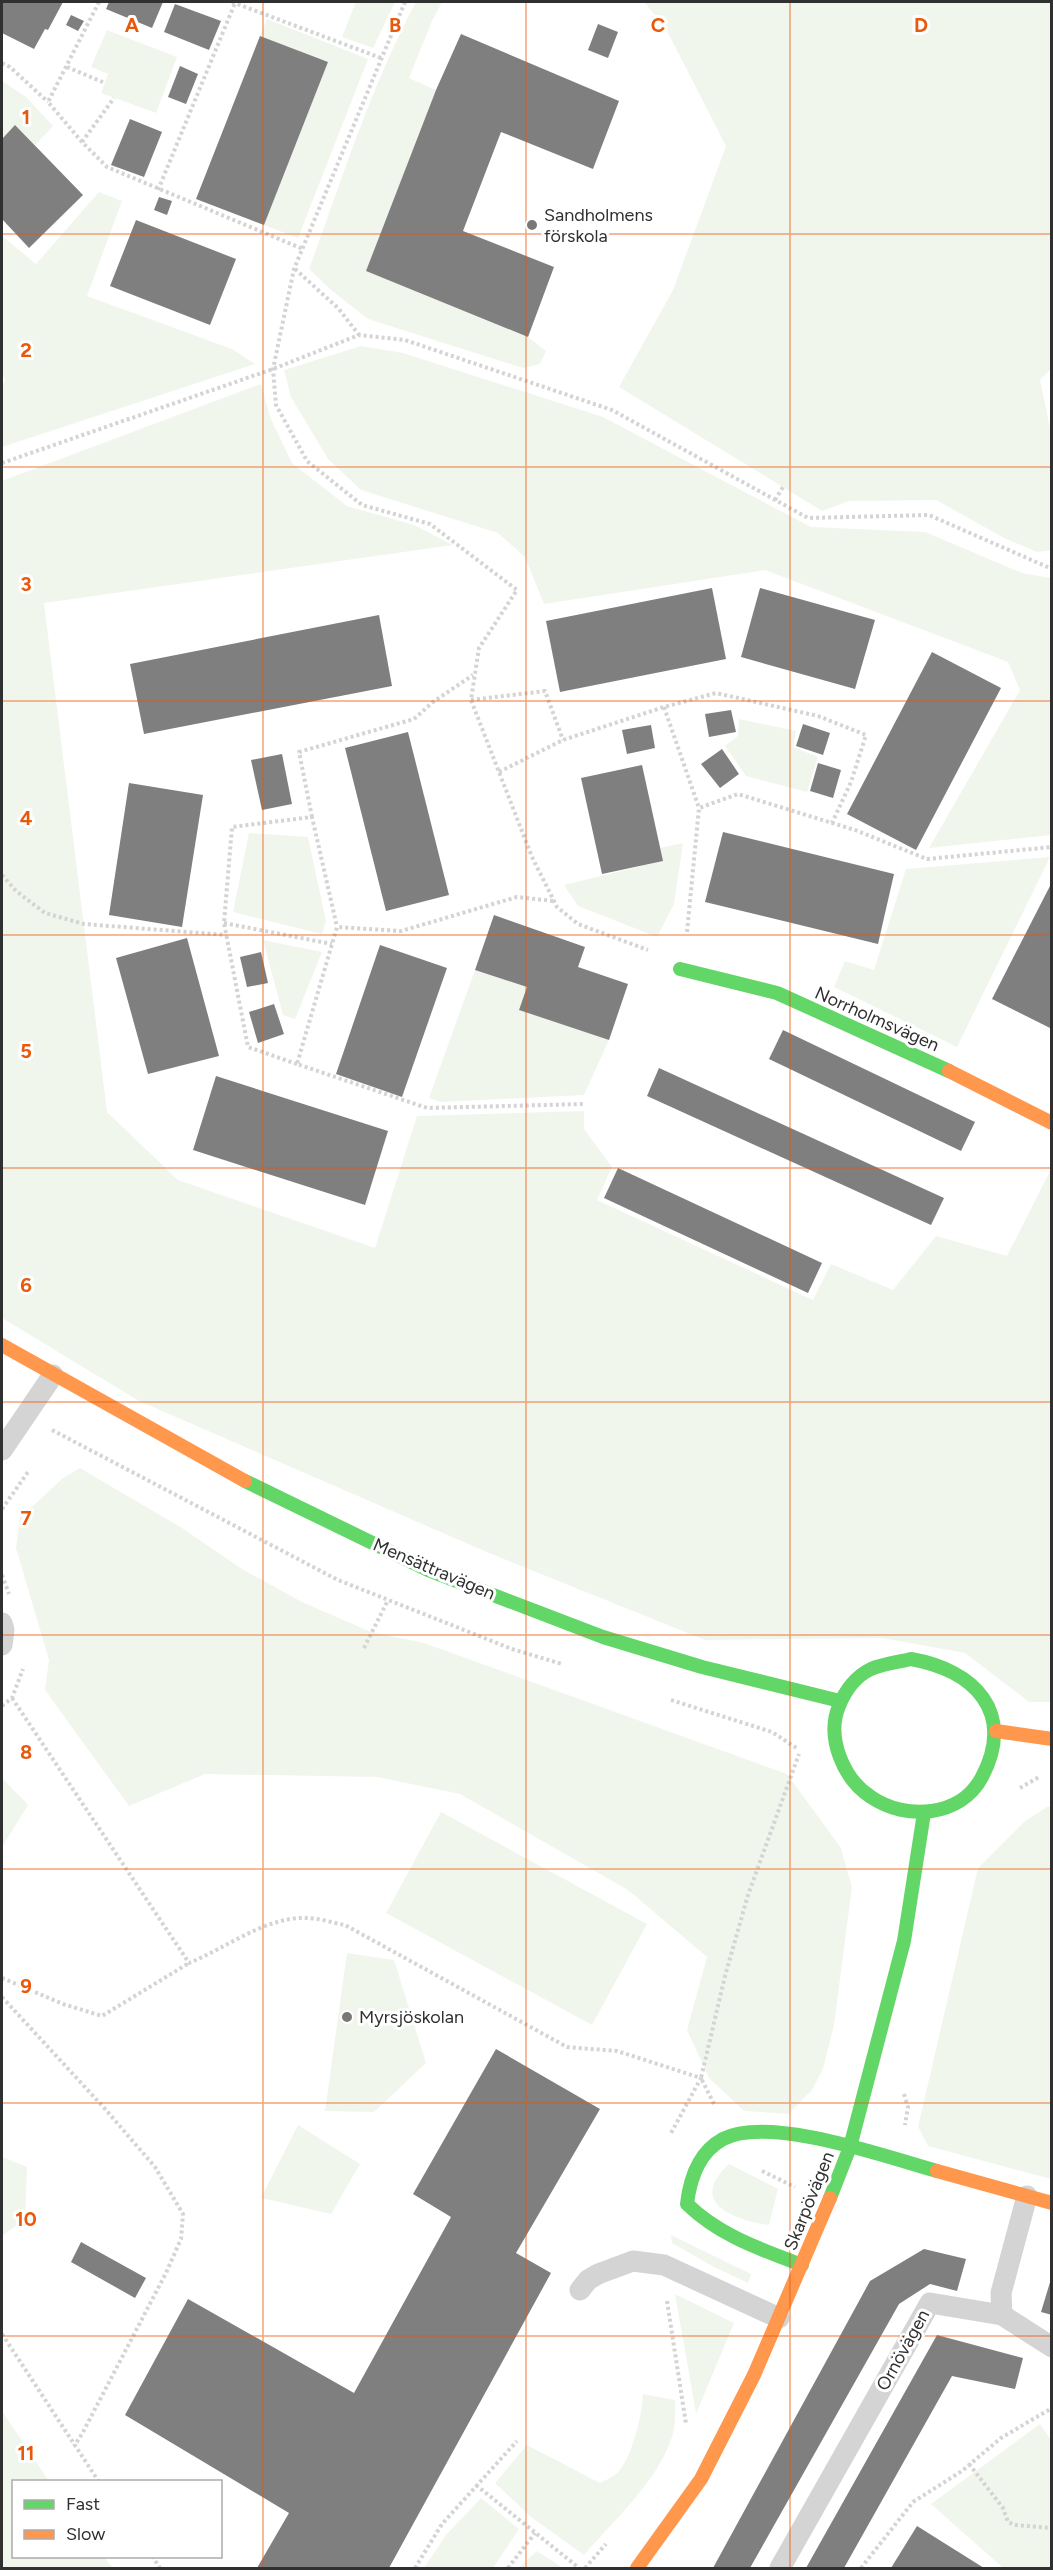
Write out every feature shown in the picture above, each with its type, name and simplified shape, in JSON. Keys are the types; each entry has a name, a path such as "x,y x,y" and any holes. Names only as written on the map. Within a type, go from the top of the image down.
{"street":[{"name":"Norrholmsvägen","path":"680,969 777,993 936,1065 1052,1123"},
{"name":"Mensättravägen","path":"2,1345 237,1477 428,1570 603,1637 702,1667 840,1701"},
{"path":"897,1660 933,1661 956,1672 975,1686 988,1707 996,1731 991,1760 977,1785 951,1806 940,1811 924,1812 902,1810 869,1796 846,1772 839,1760 833,1741 835,1716 840,1701 854,1680 874,1666 897,1660"},
{"path":"996,1731 1052,1739"},
{"name":"Skarpövägen","path":"638,2568 701,2480 754,2375 850,2147 904,1941 924,1812"},
{"path":"802,2265 718,2232 687,2204 688,2186 696,2166 712,2145 734,2134 758,2130 786,2133 850,2147 1052,2203"}],"lane":[{"path":"2,1450 53,1375"},
{"path":"2,1623 4,1630 2,1645"},
{"path":"1027,2196 1001,2293 1002,2315 1052,2347"},
{"path":"580,2290 588,2280 598,2274 633,2262 664,2265 684,2272 779,2318"},
{"name":"Ornövägen","path":"780,2568 930,2303 1002,2315"}],"path":[{"path":"48,102 99,2"},
{"path":"158,190 233,2 381,58"},
{"path":"405,2 294,269 273,369 276,405 308,461 363,504 429,524 517,590 479,648 471,700 532,857 557,907 578,924 652,952"},
{"path":"2,63 10,67 48,102 107,167 303,249"},
{"path":"67,67 105,83"},
{"path":"82,142 114,98"},
{"path":"294,269 338,308 359,335"},
{"path":"2,463 273,369 359,335 405,340 612,410 808,518 929,515 1052,569"},
{"path":"775,500 783,487"},
{"path":"297,1064 337,927 299,752 414,719 449,690 474,675"},
{"path":"471,700 545,691 563,740"},
{"path":"499,772 563,740 664,707 716,693 818,716 866,735 851,782 832,823"},
{"path":"664,707 699,808 687,934 683,940"},
{"path":"699,808 738,794 832,823 927,859 1050,846 1052,840"},
{"path":"312,817 232,827 224,923 248,1047 427,1108 584,1104"},
{"path":"2,875 16,891 45,913 74,921 226,935"},
{"path":"337,927 400,931 518,897 554,901"},
{"path":"224,923 332,944"},
{"path":"56,1432 328,1575 512,1649 572,1668"},
{"path":"364,1648 388,1600"},
{"path":"661,1696 772,1732 800,1750 748,1895 724,1976 701,2078 669,2137"},
{"path":"2,1706 12,1698 189,1963"},
{"path":"2,1978 63,2004 102,2016 189,1963 217,1952 267,1924 307,1918 345,1925 567,2047 617,2051 701,2078"},
{"path":"2,1997 106,2110 155,2168 183,2214 181,2239 166,2273 74,2446"},
{"path":"762,2171 803,2192"},
{"path":"667,2297 684,2400 686,2424 683,2433"},
{"path":"2,2334 98,2480"},
{"path":"861,2568 913,2502 1001,2439 1052,2408"},
{"path":"415,2568 442,2524 517,2441"},
{"path":"969,2464 1003,2508 1008,2522 1015,2525 1052,2528"},
{"path":"476,2485 579,2568"},
{"path":"508,2568 535,2533"},
{"path":"585,2568 612,2536"}],"shaded area":[{"path":"356,2 395,2 373,48 342,37"},
{"path":"416,2 442,2 409,78 436,90 366,271 528,337 546,351 540,364 523,368 368,319 309,269 371,100"},
{"path":"644,2 1051,2 1052,368 1040,380 1051,432 1051,550 1037,552 1004,538 936,500 849,501 822,511 619,387 673,290 726,146 665,27"},
{"path":"267,19 368,59 298,238 264,225 328,62 260,36"},
{"path":"107,30 177,57 156,113 101,93 108,74 91,67"},
{"path":"2,81 26,97 53,126 35,145 15,125 2,139"},
{"path":"99,192 122,201 87,296 232,349 255,364 2,447 2,384 5,381 2,372 2,236 36,264"},
{"path":"361,346 403,353 603,417 811,527 925,532 1022,573 1051,578 1051,835 929,848 1020,690 1008,662 765,570 544,604 525,557 498,533 361,490 328,459 291,397 284,370"},
{"path":"261,384 270,417 292,463 347,506 414,525 453,545 44,603 107,1112 178,1180 375,1248 417,1116 584,1111 584,1129 612,1167 597,1200 813,1300 831,1264 893,1290 936,1236 1007,1256 1051,1169 1051,1702 1029,1702 965,1653 882,1638 705,1640 489,1553 139,1401 2,1318 2,481"},
{"path":"739,719 796,731 793,747 818,757 807,792 746,776 725,746 738,736"},
{"path":"249,833 308,837 326,921 322,934 233,912"},
{"path":"683,843 674,904 657,937 578,906 564,885 662,861 660,848"},
{"path":"1050,857 957,1047 834,987 845,961 874,970 906,869"},
{"path":"263,940 322,952 295,1019 283,1015"},
{"path":"475,970 527,987 519,1010 609,1040 584,1095 441,1102 429,1098"},
{"path":"80,1468 182,1528 242,1569 302,1602 371,1632 424,1643 787,1774 841,1848 852,1887 834,2025 823,2069 812,2090 788,2114 744,2111 709,2078 687,2030 707,1957 628,1890 460,1794 377,1777 205,1774 129,1806 45,1690 49,1660 16,1548 20,1518 63,1478"},
{"path":"2,1778 28,1805 2,1847"},
{"path":"1047,1807 1052,1807 1051,2179 928,2146 918,2127 978,1868 1025,1821"},
{"path":"441,1812 647,1924 592,2025 386,1913"},
{"path":"347,1953 394,1960 426,2063 374,2112 325,2111"},
{"path":"298,2125 360,2164 331,2214 261,2198"},
{"path":"2,2157 27,2167 25,2219 2,2236"},
{"path":"729,2164 778,2189 769,2225 729,2214 714,2199 712,2189 717,2177"},
{"path":"671,2235 751,2274 748,2283 672,2243"},
{"path":"675,2294 734,2323 696,2414 696,2413"},
{"path":"643,2394 675,2400 675,2423 672,2437 665,2454 646,2485 584,2555 531,2517 495,2483 527,2445 600,2483 610,2478 625,2463 633,2444"},
{"path":"2,2411 48,2480 12,2480 12,2558 105,2558 113,2568 2,2568"},
{"path":"1040,2424 1051,2440 1051,2568 1003,2568 931,2504"},
{"path":"481,2498 519,2529 493,2568 424,2568 446,2535"},
{"path":"537,2551 563,2568 518,2568"}],"building":[{"path":"2,2 63,2 48,30 45,29 34,49 2,33"},
{"path":"109,2 163,2 152,28 106,9"},
{"path":"175,4 221,21 209,50 164,32"},
{"path":"71,15 84,21 78,31 66,25"},
{"path":"598,24 618,32 608,58 588,50"},
{"path":"461,34 619,101 593,169 501,132 463,231 554,267 528,337 366,271 436,90"},
{"path":"260,36 328,62 264,225 196,199"},
{"path":"180,66 198,74 186,104 168,97"},
{"path":"130,119 162,132 144,177 111,165"},
{"path":"15,125 83,195 29,248 2,219 2,139"},
{"path":"159,197 172,201 167,215 154,210"},
{"path":"136,220 236,259 210,325 110,286"},
{"path":"712,588 726,659 560,692 546,621"},
{"path":"760,588 875,620 855,689 741,657"},
{"path":"379,615 392,686 144,734 130,664"},
{"path":"932,652 1001,688 916,850 847,814"},
{"path":"731,710 736,732 709,737 705,714"},
{"path":"803,724 830,733 823,755 796,746"},
{"path":"651,725 655,748 627,754 622,730"},
{"path":"408,732 449,895 386,911 345,748"},
{"path":"722,749 739,774 720,788 701,764"},
{"path":"282,754 292,804 262,810 251,760"},
{"path":"818,763 841,770 833,798 810,791"},
{"path":"642,765 663,861 602,874 581,778"},
{"path":"129,783 203,795 182,927 109,915"},
{"path":"723,832 894,874 878,944 705,902"},
{"path":"1052,882 1052,1029 992,999"},
{"path":"494,915 585,947 578,967 628,984 609,1040 519,1010 527,987 475,970"},
{"path":"187,938 219,1056 148,1074 116,958"},
{"path":"380,945 447,968 402,1097 336,1074"},
{"path":"261,952 268,983 247,987 240,957"},
{"path":"274,1004 284,1034 258,1043 249,1012"},
{"path":"783,1030 975,1122 961,1151 769,1059"},
{"path":"659,1068 944,1198 931,1225 647,1096"},
{"path":"216,1076 388,1131 365,1205 193,1150"},
{"path":"618,1168 822,1263 808,1293 604,1198"},
{"path":"496,2049 600,2109 516,2253 551,2273 389,2568 257,2568 289,2513 125,2415 188,2299 354,2393 451,2217 413,2194"},
{"path":"81,2242 146,2278 135,2298 71,2262"},
{"path":"924,2249 966,2259 957,2291 930,2284 899,2304 750,2568 713,2568 870,2281"},
{"path":"1052,2279 1052,2315 1041,2312"},
{"path":"937,2335 1023,2358 1015,2389 952,2376 844,2568 806,2568"},
{"path":"917,2526 984,2568 891,2568"}],"traffic: fast":[{"path":"680,969 777,993 949,1071"},
{"path":"245,1481 428,1570 603,1637 702,1667 840,1701"},
{"path":"911,1659 953,1673 970,1684 983,1698 991,1714 994,1733 991,1754 982,1777 973,1790 961,1800 932,1811 900,1810 871,1797 852,1780 836,1744 835,1718 841,1700 852,1684 871,1669 911,1659"},
{"path":"830,2198 850,2147 904,1941 924,1813"},
{"path":"802,2265 727,2233 687,2204 693,2175 702,2158 715,2144 743,2133 769,2132 798,2135 859,2148 937,2171"}],"traffic: slow":[{"path":"949,1071 1052,1123"},
{"path":"2,1345 245,1481"},
{"path":"996,1731 1052,1739"},
{"path":"937,2171 1052,2203"},
{"path":"637,2568 701,2479 754,2375 830,2198"}],"place":[{"name":"Sandholmens förskola","path":"532,225"},
{"name":"Myrsjöskolan","path":"347,2017"}]}
